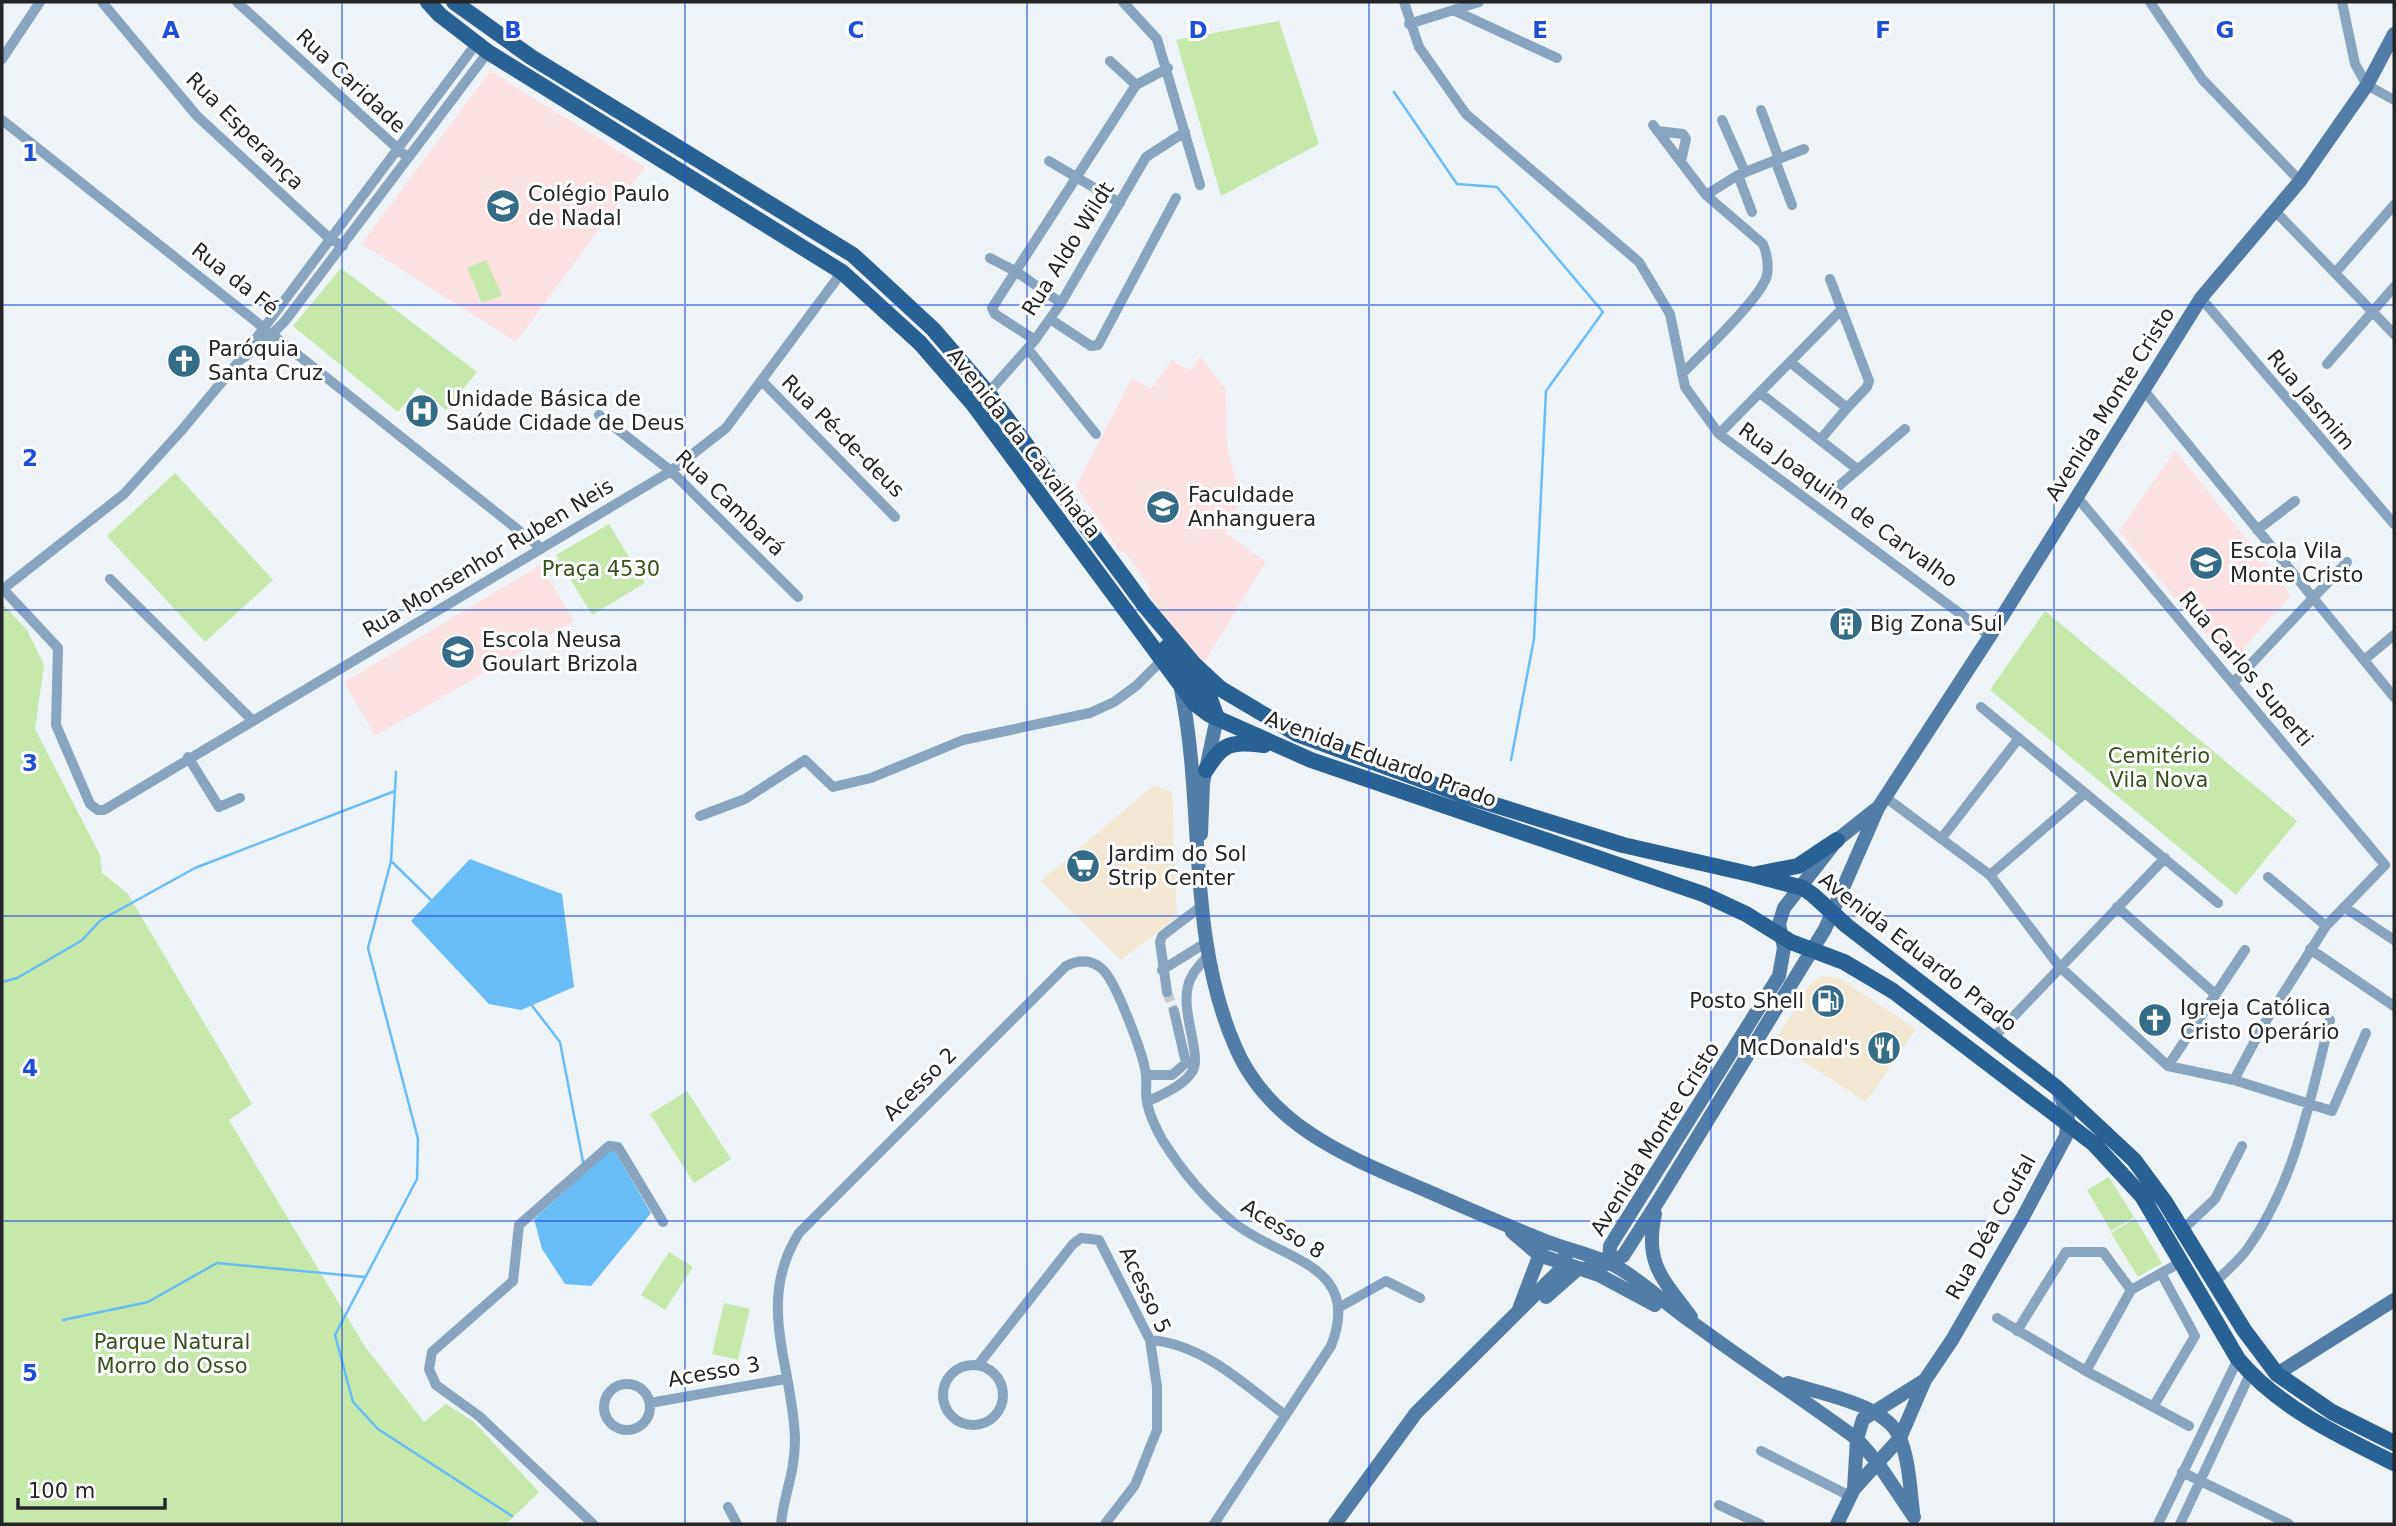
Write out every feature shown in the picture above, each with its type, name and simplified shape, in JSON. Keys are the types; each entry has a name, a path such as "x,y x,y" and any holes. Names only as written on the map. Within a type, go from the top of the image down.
{"main road":[{"name":"Avenida da Cavalhada","path":"428,2 482,48 842,272 920,344 973,404 1181,689 1190,738 1193,816 1208,948 1220,1002 1234,1046 1251,1077 1290,1119 1316,1139 1346,1156 1503,1224 1609,1263 1857,1439 1896,1488 1916,1521"},
{"name":"Avenida da Cavalhada","path":"454,2 531,57 853,255 933,329 988,393 1145,607"},
{"name":"Avenida Monte Cristo","path":"1881,802 1837,840 1784,908 1780,935 1784,948 1779,976 1610,1246 1609,1263 1623,1256 1825,929 1881,802 1990,636 2142,388 2201,298 2300,181 2367,85 2394,34"},
{"path":"1017,464 1054,503 1072,506"},
{"path":"1078,547 1084,542 1090,542 1129,585"},
{"path":"1145,607 1180,665 1210,699 1217,718"},
{"name":"Avenida Eduardo Prado","path":"1145,607 1208,678 1244,705 1297,734 1463,795 1623,845 1802,888 2057,1088 2134,1160 2277,1374 2332,1412 2394,1443"},
{"name":"Avenida Eduardo Prado","path":"1181,689 1194,703 1217,718 1340,771 1703,894 1780,935 1844,962 1925,1013 2068,1124 2119,1168 2142,1196 2238,1359 2250,1374 2327,1429 2394,1463"},
{"name":"Avenida da Cavalhada","path":"1198,846 1206,770 1217,718"},
{"path":"1206,770 1219,750 1237,743 1279,747"},
{"path":"1754,875 1798,866 1837,840"},
{"path":"2057,1088 2068,1124"},
{"name":"Rua Déa Coufal","path":"1837,1524 1855,1489 1900,1438 1925,1380 1952,1340 2023,1217 2066,1136 2068,1124"},
{"path":"1657,1203 1650,1238 1651,1256 1661,1277 1701,1329"},
{"name":"Avenida da Cavalhada","path":"1503,1224 1539,1255 1576,1267 1701,1329"},
{"path":"1517,1314 1539,1255 1548,1242"},
{"path":"1565,1248 1576,1267"},
{"path":"1335,1524 1416,1413 1517,1314 1543,1300 1576,1267 1609,1263 1620,1278 1654,1304"},
{"path":"2277,1374 2394,1300"},
{"name":"Avenida da Cavalhada","path":"1777,1380 1874,1411 1892,1424 1900,1438 1916,1521"},
{"name":"Rua Déa Coufal","path":"1855,1489 1857,1439 1863,1419 1925,1380"},
{"path":"1855,1489 1883,1481 1896,1488"}],"street":[{"path":"2,59 40,2"},
{"name":"Rua Esperança","path":"102,2 197,116 330,238 343,246"},
{"name":"Rua Caridade","path":"237,2 408,159"},
{"path":"1123,2 1157,39 1168,68 1200,185"},
{"name":"Rua Joaquim de Carvalho","path":"1404,2 1409,24 1419,47 1466,114 1639,262 1670,314 1685,387 1718,434 1990,636"},
{"path":"1409,24 1479,2"},
{"path":"2150,2 2202,79 2300,181"},
{"path":"2342,2 2355,64 2367,85 2394,100"},
{"path":"1453,10 1557,58"},
{"path":"3,589 124,494 240,360 396,150 482,48"},
{"path":"240,360 274,334 343,246 408,159 482,48"},
{"path":"1111,61 1136,85"},
{"path":"1096,434 1031,344 992,310 1136,85 1168,68"},
{"path":"1761,110 1792,205"},
{"name":"Rua da Fé","path":"2,120 541,548"},
{"path":"1722,120 1752,212"},
{"path":"1681,161 1686,139 1683,134 1655,128 1706,195 1763,244 1768,255 1767,277 1754,297 1682,374"},
{"name":"Rua Aldo Wildt","path":"988,393 1031,344 1061,303 1147,156 1185,132"},
{"path":"1706,195 1741,174 1804,149"},
{"path":"1049,161 1077,180 1121,203"},
{"path":"1049,319 1091,346 1098,345 1176,198"},
{"path":"2335,273 2394,205"},
{"path":"2275,211 2394,334"},
{"path":"990,258 1017,272 1061,303"},
{"name":"Rua Monsenhor Ruben Neis","path":"3,589 58,648 56,724 90,804 98,810 109,807 188,757 671,471 726,428 842,272"},
{"path":"1820,440 1867,387 1869,381 1830,279"},
{"path":"2327,364 2394,287"},
{"name":"Rua Jasmim","path":"2201,298 2394,524"},
{"path":"1718,434 1841,310"},
{"path":"1790,362 1847,408"},
{"name":"Rua Pé-de-deus","path":"762,382 895,517"},
{"path":"2142,388 2394,697"},
{"path":"1760,393 1857,469"},
{"name":"Rua Cambará","path":"599,415 671,471 798,597"},
{"path":"1834,490 1905,429"},
{"name":"Rua Carlos Superti","path":"2077,497 2385,865 2344,907"},
{"path":"2258,530 2295,501"},
{"path":"2233,683 2347,562"},
{"path":"110,579 252,720"},
{"path":"2364,660 2394,635"},
{"path":"700,816 745,799 805,760 828,784 840,786 871,778 963,740 1090,713 1125,694 1161,662"},
{"path":"1981,707 2218,903"},
{"path":"1941,839 2019,738"},
{"path":"188,757 219,807 240,798"},
{"path":"1990,874 2085,793"},
{"path":"1881,802 1941,839 1990,874 2059,966 2168,1066 2234,1080 2332,1111 2366,1033"},
{"path":"1993,1038 2165,858"},
{"path":"2268,877 2326,926"},
{"path":"1167,992 1159,950 1163,936 1203,905"},
{"path":"2117,907 2216,995"},
{"path":"2234,1080 2310,949 2344,907 2394,940"},
{"path":"1162,970 1208,948"},
{"path":"1147,1102 1184,1081 1194,1069 1195,1049 1187,1023 1188,986 1208,948"},
{"path":"2310,949 2394,1006"},
{"path":"2168,1066 2245,950"},
{"name":"Acesso 2","path":"781,1524 782,1507 794,1473 795,1436 778,1331 780,1275 787,1252 799,1233 1066,966 1077,961 1090,962 1109,975 1142,1055 1146,1075"},
{"path":"1146,1075 1172,1075 1186,1063 1174,1011"},
{"path":"2214,1283 2247,1250 2281,1195 2309,1104 2330,1020"},
{"name":"Acesso 8","path":"1146,1075 1147,1102 1162,1139 1196,1187 1235,1224 1308,1263 1331,1286 1340,1307"},
{"path":"593,1524 479,1416 436,1385 429,1369 429,1360 432,1352 513,1281 520,1224 614,1144 663,1222"},
{"path":"2182,1230 2215,1199 2242,1146"},
{"name":"Acesso 5","path":"978,1365 1081,1238 1091,1237 1104,1245 1150,1340 1157,1387 1157,1430 1135,1485 1105,1524"},
{"path":"2017,1331 2066,1252 2103,1252 2131,1290"},
{"path":"2086,1371 2131,1290 2181,1262"},
{"path":"2153,1406 2195,1336 2164,1272"},
{"path":"1214,1524 1331,1346 1339,1326 1340,1307 1386,1281 1420,1298"},
{"path":"1997,1318 2086,1371 2189,1426"},
{"path":"1150,1340 1171,1342 1193,1349 1285,1415"},
{"path":"2158,1524 2238,1359"},
{"path":"968,1365 978,1365 988,1368 1002,1384 1002,1405 989,1421 968,1425 950,1416 945,1409 943,1390 951,1373 968,1365"},
{"path":"2180,1524 2250,1374"},
{"name":"Acesso 3","path":"650,1403 785,1379"},
{"path":"622,1385 636,1386 650,1403 647,1418 635,1429 628,1431 612,1426 604,1412 606,1398 622,1385"},
{"path":"1760,1451 1855,1489"},
{"path":"2182,1472 2290,1524"},
{"path":"1719,1504 1759,1524"},
{"path":"728,1507 737,1524"}],"shaded area":[{"name":"Colégio Paulo de Nadal","path":"490,71 645,167 516,342 361,244"},
{"name":"Faculdade Anhanguera","path":"1200,356 1226,390 1227,446 1239,495 1235,518 1226,533 1266,562 1204,663 1178,636 1149,595 1149,587 1126,553 1119,551 1076,486 1132,378 1151,389 1172,360 1190,371"},
{"name":"Escola Vila Monte Cristo","path":"2175,450 2291,595 2230,664 2119,531"},
{"name":"Escola Neusa Goulart Brizola","path":"541,565 574,621 375,736 344,682"},
{"path":"1154,785 1172,792 1177,917 1121,960 1041,881"},
{"path":"1823,976 1839,978 1916,1029 1866,1102 1774,1042 1812,982"}],"green space":[{"path":"1279,21 1319,144 1221,196 1176,40"},
{"path":"486,260 502,295 482,303 467,268"},
{"path":"341,268 477,372 446,410 418,387 398,412 293,326"},
{"path":"175,473 273,580 205,642 107,536"},
{"name":"Praça 4530","path":"609,524 645,583 592,615 556,555"},
{"name":"Parque Natural Morro do Osso","path":"2,603 27,630 44,665 35,729 100,855 102,873 128,894 252,1104 229,1120 364,1345 424,1422 446,1404 474,1422 539,1492 506,1524 2,1524"},
{"name":"Cemitério Vila Nova","path":"2045,611 2297,821 2236,895 1990,690"},
{"path":"687,1091 731,1159 694,1183 650,1114"},
{"path":"2109,1177 2134,1217 2111,1231 2087,1190"},
{"path":"2135,1218 2162,1263 2138,1277 2111,1233"},
{"path":"669,1252 693,1267 665,1310 641,1295"},
{"path":"724,1303 750,1309 738,1360 712,1354"}],"water":[{"path":"470,859 562,894 574,987 521,1010 489,1004 411,921"},
{"path":"613,1148 651,1213 591,1286 565,1284 542,1249 534,1219"}],"waterway":[{"path":"1394,92 1457,184 1497,187 1603,312 1546,391 1534,639 1511,760"},
{"path":"396,772 391,861 368,948 418,1139 417,1179 335,1335 353,1402 378,1429 512,1516"},
{"path":"2,982 17,978 81,941 101,920 195,868 395,791"},
{"path":"391,861 433,902"},
{"path":"530,1003 560,1042 583,1162"},
{"path":"63,1320 148,1302 217,1263 365,1277"}],"tunnel":[{"path":"1167,992 1174,1011"}],"place":[{"name":"Colégio Paulo de Nadal","path":"503,206"},
{"name":"Paróquia Santa Cruz","path":"184,361"},
{"name":"Unidade Básica de Saúde Cidade de Deus","path":"422,411"},
{"name":"Faculdade Anhanguera","path":"1163,507"},
{"name":"Escola Vila Monte Cristo","path":"2206,563"},
{"name":"Big Zona Sul","path":"1846,624"},
{"name":"Escola Neusa Goulart Brizola","path":"458,652"},
{"name":"Jardim do Sol Strip Center","path":"1083,866"},
{"name":"Posto Shell","path":"1828,1001"},
{"name":"Igreja Católica Cristo Operário","path":"2155,1020"},
{"name":"McDonald's","path":"1884,1048"}]}
